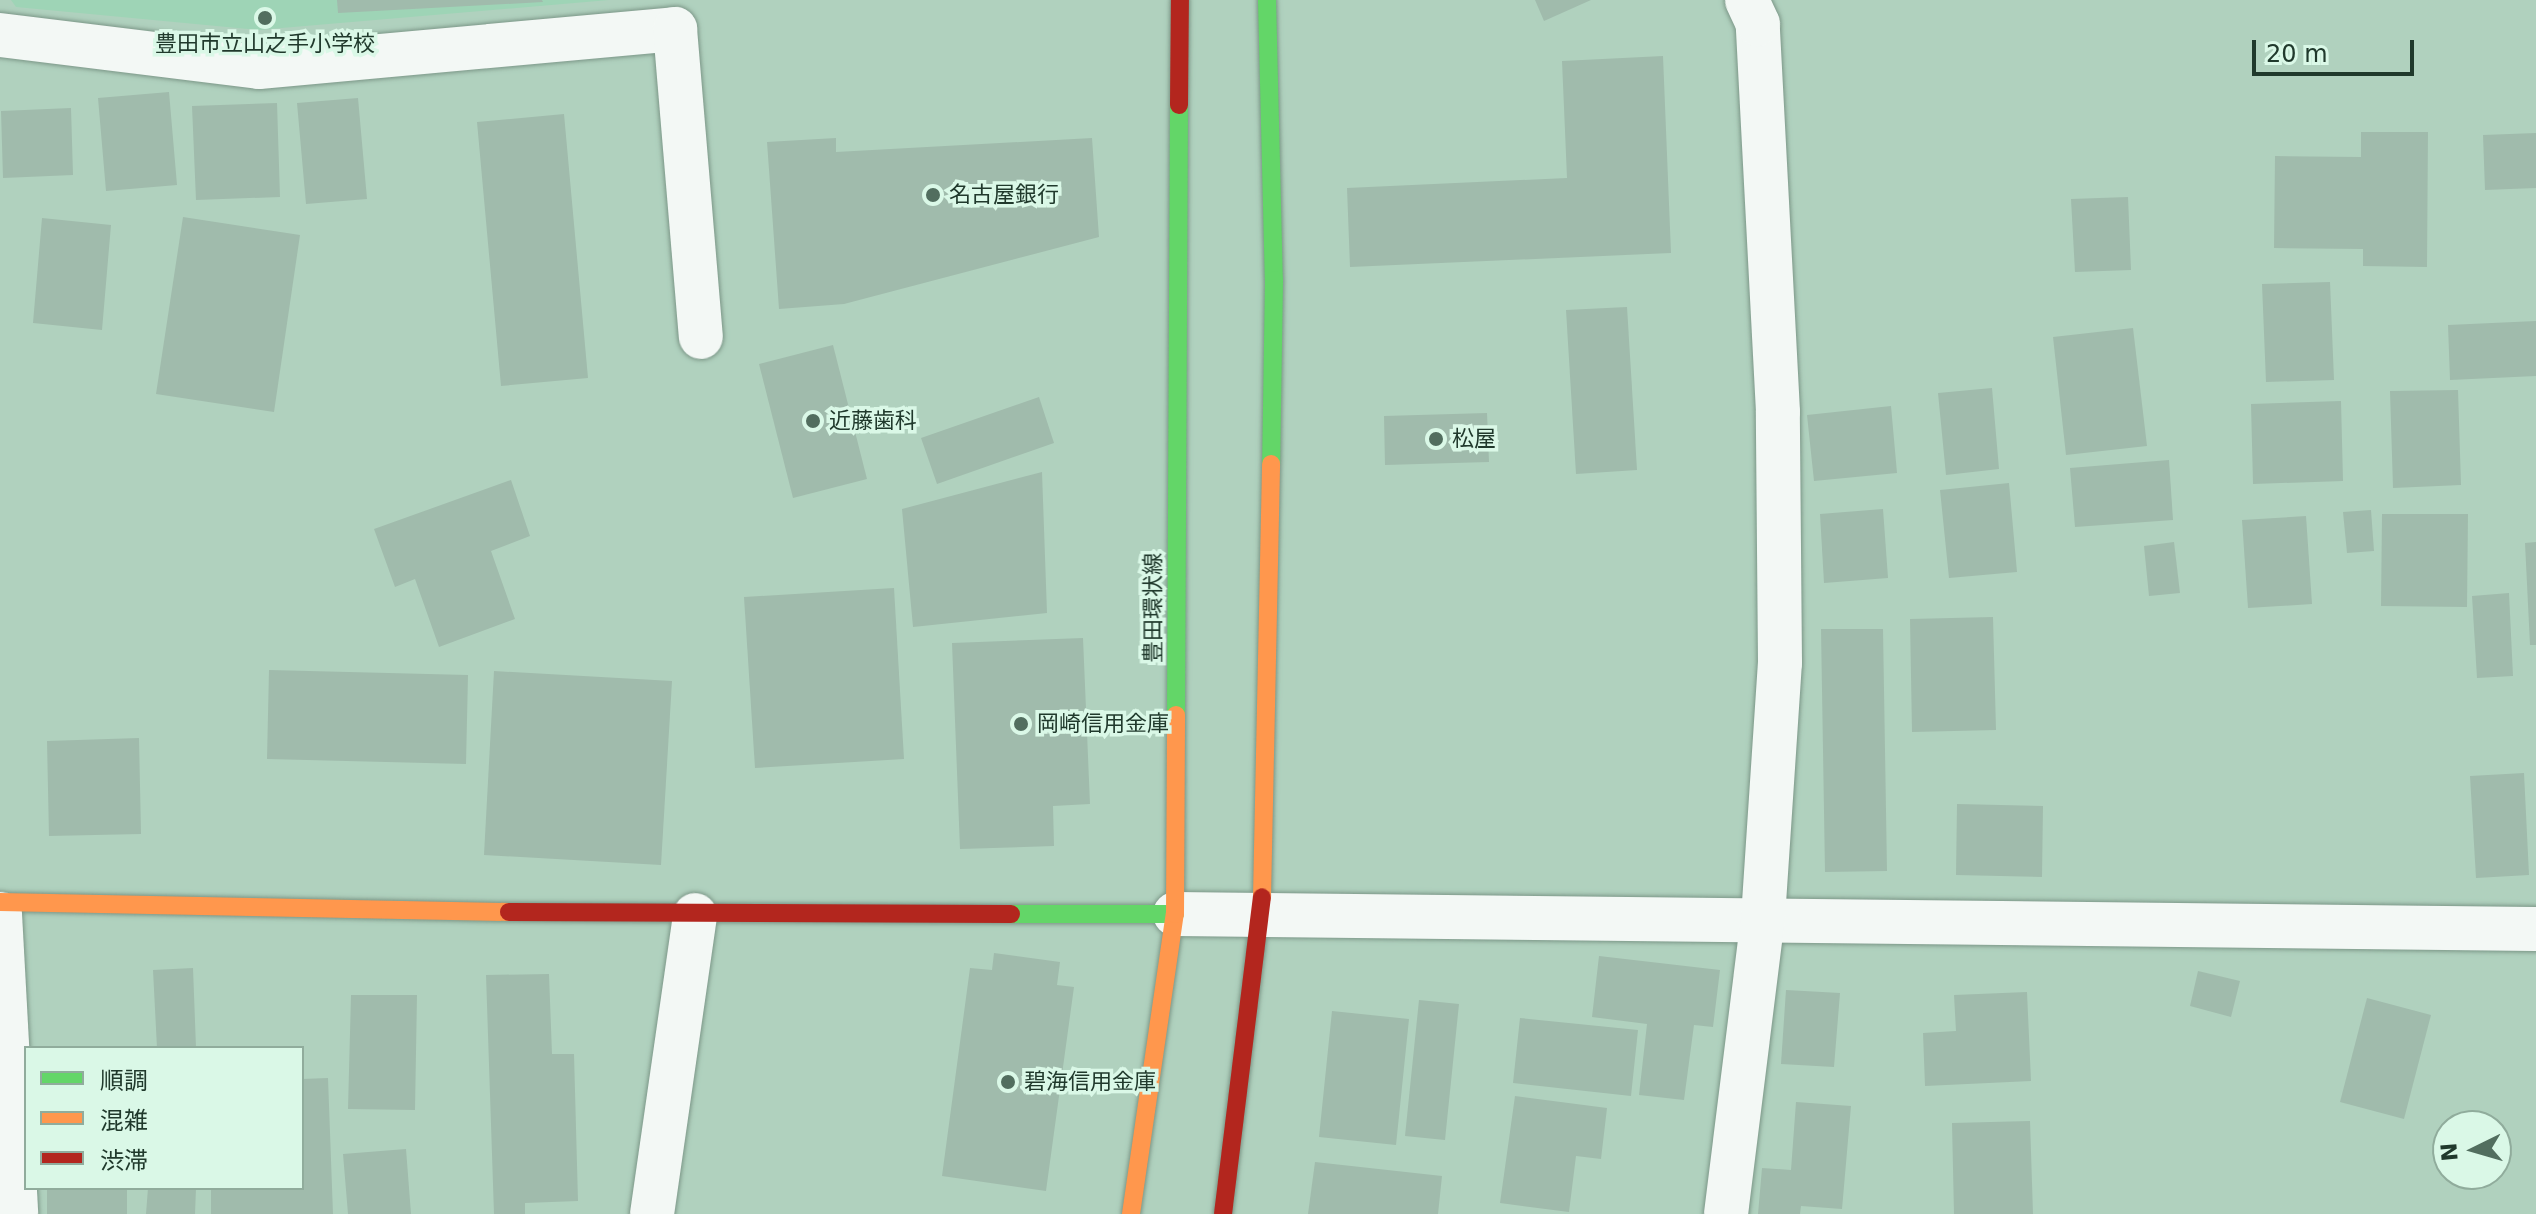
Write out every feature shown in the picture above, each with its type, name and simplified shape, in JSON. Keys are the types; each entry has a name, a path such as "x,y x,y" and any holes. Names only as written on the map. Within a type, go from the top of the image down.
{"main road":[{"name":"豊田環状線","path":"1131,1214 1175,914 1180,0"},
{"path":"1223,1214 1262,916 1274,280 1267,0"},
{"path":"0,902 695,915 1175,914"}],"street":[{"path":"1726,1214 1763,918 1780,663 1778,412 1758,24 1747,0"},
{"path":"0,35 259,67 675,29 701,337"},
{"path":"0,914 16,1214"},
{"path":"1175,914 1763,918 2536,929"},
{"path":"652,1214 695,915"}],"shaded area":[{"name":"豊田市立山之手小学校","path":"11,0 609,0 258,30 16,7"}],"building":[{"path":"337,0 542,0 543,2 338,13"},
{"path":"1535,0 1591,0 1544,21"},
{"path":"1663,56 1671,253 1350,267 1347,188 1567,178 1562,61"},
{"path":"169,92 177,185 106,191 98,98"},
{"path":"358,98 367,199 306,204 297,103"},
{"path":"277,103 280,197 196,200 192,106"},
{"path":"71,108 73,175 3,178 1,111"},
{"path":"564,114 588,378 501,386 477,122"},
{"path":"2361,132 2428,132 2427,267 2363,266 2363,249 2274,248 2275,156 2361,157"},
{"path":"2536,133 2536,188 2485,190 2483,135"},
{"name":"名古屋銀行","path":"836,138 836,152 1092,138 1099,237 844,304 779,309 767,142"},
{"path":"2128,197 2131,270 2075,272 2071,199"},
{"path":"183,217 300,235 274,412 156,394"},
{"path":"42,218 111,225 102,330 33,323"},
{"path":"2330,282 2334,380 2266,382 2262,284"},
{"path":"1627,307 1637,470 1576,474 1566,310"},
{"path":"2536,321 2536,376 2450,380 2448,325"},
{"path":"2133,328 2147,446 2066,455 2053,337"},
{"name":"近藤歯科","path":"833,345 867,479 793,498 759,364"},
{"path":"1992,388 1999,469 1946,475 1938,393"},
{"path":"2458,390 2461,485 2393,488 2390,391"},
{"path":"1039,397 1054,443 937,484 921,438"},
{"path":"2341,401 2343,481 2253,484 2251,404"},
{"path":"1891,406 1897,473 1814,481 1807,415"},
{"name":"松屋","path":"1487,413 1489,462 1385,465 1384,416"},
{"path":"2169,460 2173,520 2075,527 2070,468"},
{"path":"1042,472 1047,613 913,627 902,509"},
{"path":"511,480 530,536 491,551 515,619 439,647 415,579 395,587 374,529"},
{"path":"2009,483 2017,572 1949,578 1940,490"},
{"path":"1883,509 1888,578 1824,583 1820,514"},
{"path":"2371,510 2374,551 2347,553 2343,512"},
{"path":"2382,514 2468,514 2467,607 2381,606"},
{"path":"2306,516 2312,604 2248,608 2242,520"},
{"path":"2174,542 2180,593 2149,596 2144,546"},
{"path":"2536,542 2536,645 2530,645 2525,543"},
{"path":"894,588 904,759 755,768 744,597"},
{"path":"2509,593 2513,676 2477,678 2472,596"},
{"path":"1993,617 1996,730 1912,732 1910,619"},
{"path":"1821,629 1883,629 1887,871 1825,872"},
{"name":"岡崎信用金庫","path":"1083,638 1090,804 1053,806 1054,846 960,849 952,643"},
{"path":"269,670 468,675 466,764 267,759"},
{"path":"494,671 672,681 661,865 484,855"},
{"path":"139,738 141,834 49,836 47,741"},
{"path":"2524,773 2529,875 2476,878 2470,776"},
{"path":"1957,804 2043,806 2042,877 1956,875"},
{"name":"碧海信用金庫","path":"994,953 1060,962 1057,985 1074,987 1046,1191 942,1176 970,968 992,970"},
{"path":"1599,956 1720,970 1713,1027 1694,1025 1684,1100 1639,1095 1647,1024 1592,1017"},
{"path":"193,968 196,1046 157,1046 153,970"},
{"path":"2198,971 2240,981 2231,1017 2190,1006"},
{"path":"549,974 552,1054 574,1054 578,1201 525,1203 525,1214 494,1214 486,975"},
{"path":"1786,990 1840,993 1834,1067 1781,1064"},
{"path":"2027,992 2031,1081 1925,1086 1923,1033 1956,1031 1954,995"},
{"path":"351,995 417,995 415,1110 348,1109"},
{"path":"2367,998 2431,1015 2404,1119 2340,1102"},
{"path":"1419,1000 1459,1004 1445,1140 1405,1136"},
{"path":"1332,1011 1409,1019 1396,1145 1319,1137"},
{"path":"1520,1018 1638,1030 1631,1096 1513,1083"},
{"path":"328,1078 333,1214 211,1214 211,1190 304,1190 304,1079"},
{"path":"1515,1096 1607,1108 1601,1159 1576,1156 1569,1212 1500,1203"},
{"path":"1796,1102 1851,1106 1842,1209 1801,1206 1800,1214 1758,1214 1762,1168 1791,1170"},
{"path":"2030,1121 2033,1214 1954,1214 1952,1123"},
{"path":"406,1149 411,1214 348,1214 343,1154"},
{"path":"1315,1162 1442,1176 1438,1214 1308,1214"},
{"path":"47,1190 127,1190 127,1214 47,1214"},
{"path":"148,1190 196,1190 195,1214 146,1214"}],"traffic: fast":[{"path":"1267,0 1274,280 1271,464"},
{"path":"1176,715 1179,105"},
{"path":"1011,914 1175,914"}],"traffic: slow":[{"path":"1262,897 1271,464"},
{"path":"1131,1214 1175,914 1176,715"},
{"path":"0,902 509,912"}],"traffic: jam":[{"path":"1179,105 1180,0"},
{"path":"1223,1214 1262,897"},
{"path":"509,912 1011,914"}],"place":[{"name":"豊田市立山之手小学校","path":"265,18"},
{"name":"名古屋銀行","path":"933,195"},
{"name":"近藤歯科","path":"813,421"},
{"name":"松屋","path":"1436,439"},
{"name":"岡崎信用金庫","path":"1021,724"},
{"name":"碧海信用金庫","path":"1008,1082"}]}
